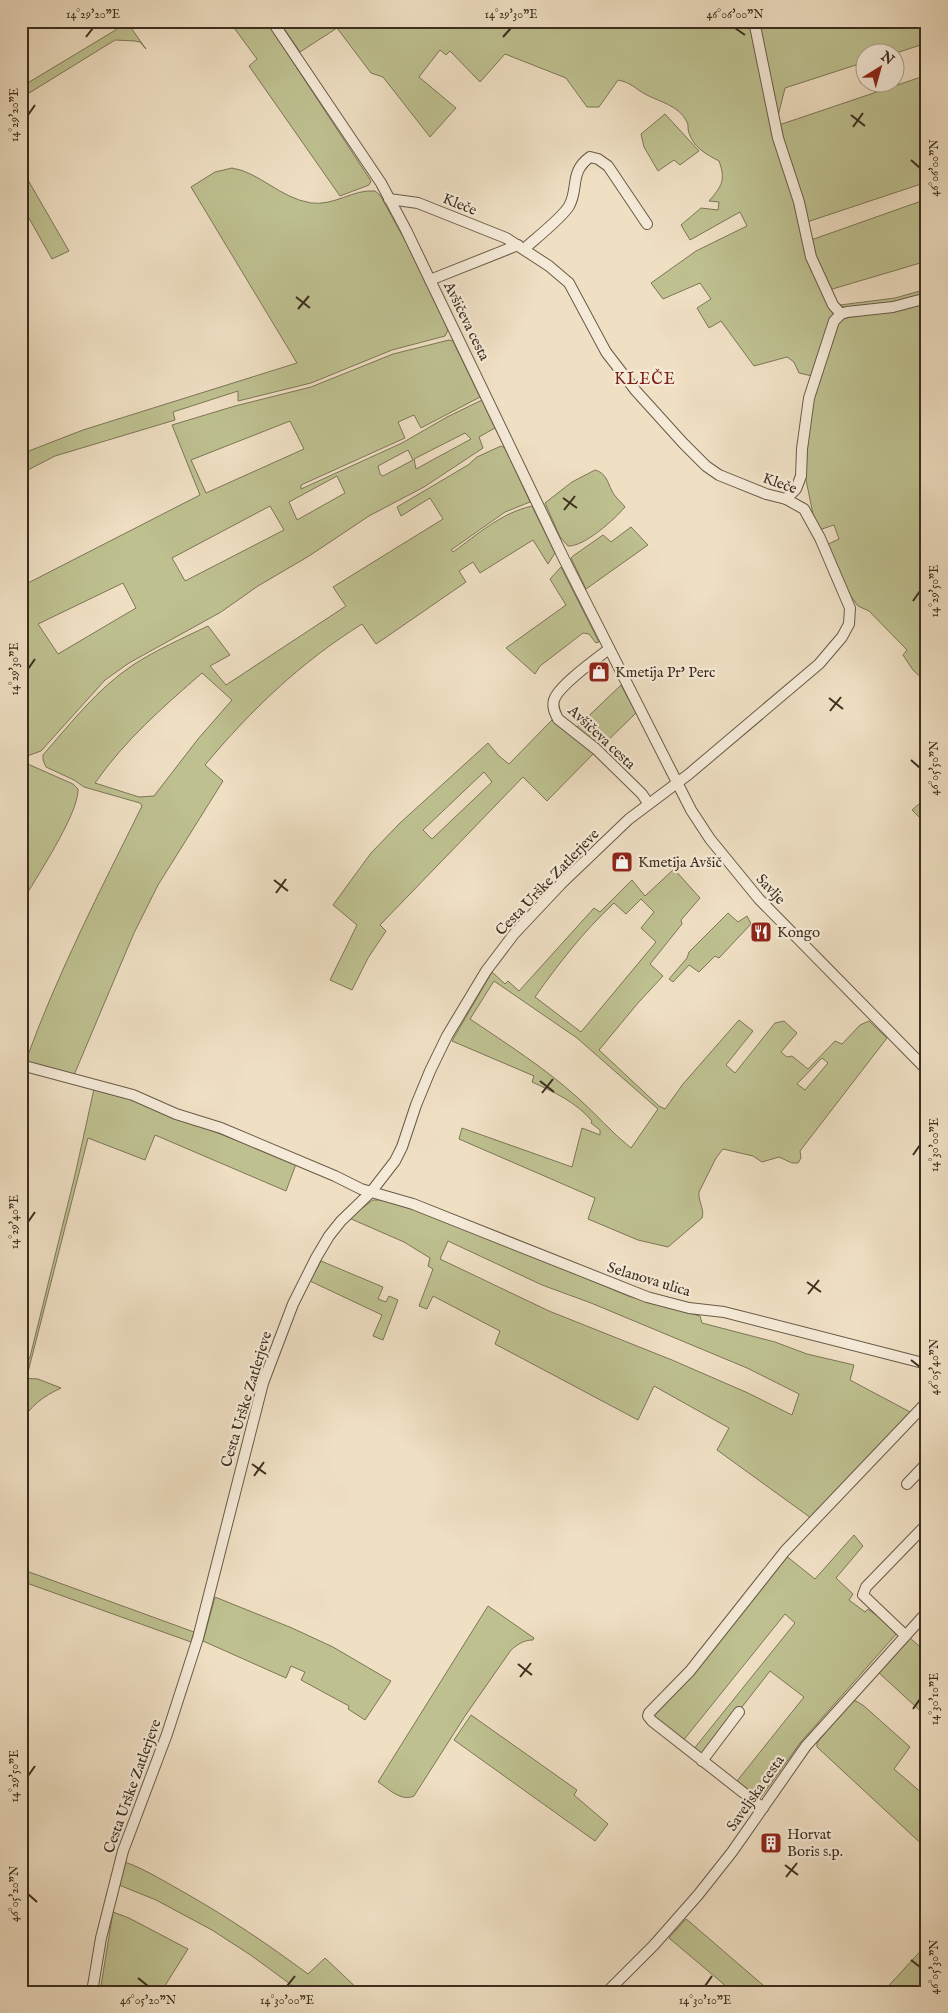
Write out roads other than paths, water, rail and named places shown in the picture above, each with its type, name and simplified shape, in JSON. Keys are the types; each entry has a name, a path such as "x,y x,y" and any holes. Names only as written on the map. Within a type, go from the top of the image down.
{"street":[{"name":"Avšičeva cesta","path":"272,21 390,199 548,527 677,783"},
{"path":"754,21 778,138 799,202 811,257 833,305 841,314"},
{"path":"430,280 521,247 569,206 578,172 590,157 598,159 608,166 647,224"},
{"name":"Kleče","path":"390,199 418,203 506,238 549,266 569,283 606,352 636,391 706,466 718,475 766,494 786,499 804,510 808,515 850,608 849,624 842,637 820,664 677,783"},
{"path":"786,499 796,489 801,476 802,448 809,398 834,321 841,314 893,307 927,298"},
{"name":"Avšičeva cesta","path":"609,649 561,689 554,700 555,713 564,725 596,749 616,768 648,803"},
{"name":"Cesta Urške Zatlerjeve","path":"92,1992 101,1938 123,1851 167,1734 198,1638 263,1383 276,1345 306,1277 328,1236 371,1192 395,1161 430,1071 462,1009 486,971 514,934 536,910 629,819 677,783"},
{"name":"Savlje","path":"677,783 702,828 741,879 926,1067"},
{"name":"Selanova ulica","path":"21,1065 133,1095 176,1114 221,1128 335,1176 361,1189 413,1204 647,1297 689,1308 724,1312 927,1364"},
{"path":"763,1808 652,1721 648,1716 649,1712 690,1671 791,1544 886,1447 927,1402"},
{"path":"907,1484 927,1463"},
{"path":"906,1635 863,1595 866,1587 927,1524"},
{"name":"Saveljska cesta","path":"608,1991 693,1902 732,1852 806,1746 927,1612"},
{"path":"702,1760 739,1712"}],"place":[{"name":"Kmetija Pr' Perc","path":"599,672"},
{"name":"Kmetija Avšič","path":"622,862"},
{"name":"Kongo","path":"761,932"},
{"name":"Horvat Boris s.p.","path":"771,1843"}],"district":[{"name":"KLEČE","path":"645,378"}]}
